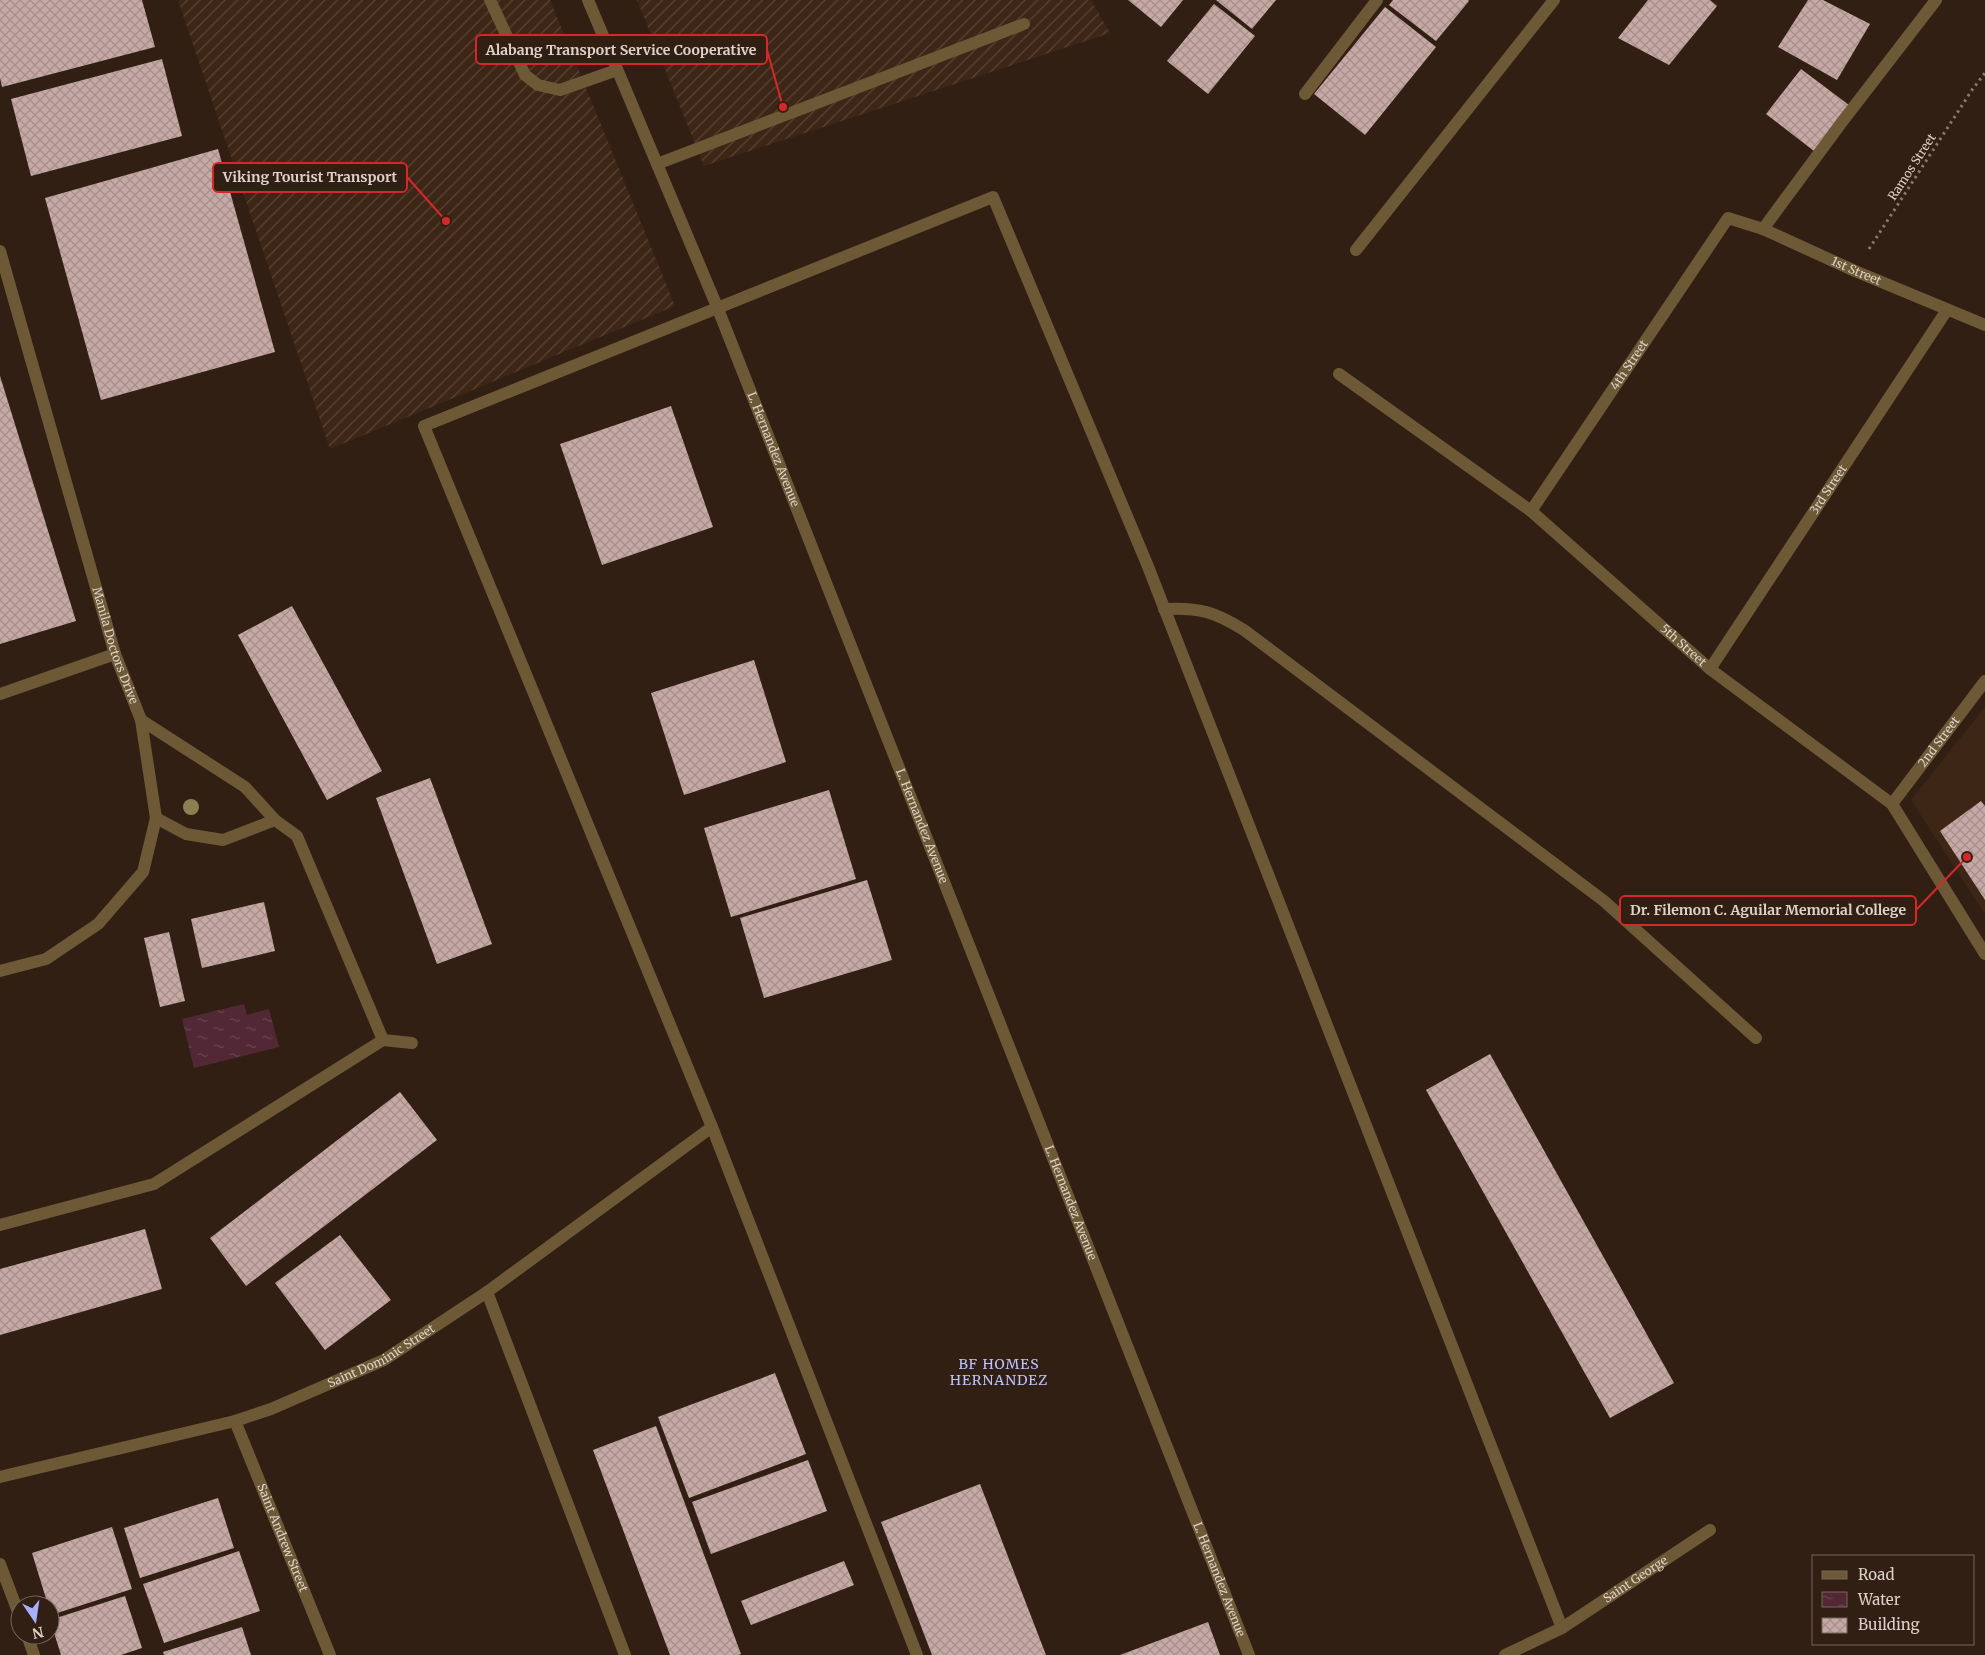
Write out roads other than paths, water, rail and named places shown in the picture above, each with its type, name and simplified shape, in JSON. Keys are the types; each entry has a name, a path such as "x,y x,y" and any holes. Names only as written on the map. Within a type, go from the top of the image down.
{"street":[{"path":"490,0 525,75 538,85 560,90 617,70"},
{"name":"L. Hernandez Avenue","path":"588,0 718,309 1249,1655"},
{"path":"1305,94 1377,0"},
{"path":"1356,250 1554,0"},
{"path":"1763,229 1936,0"},
{"path":"657,164 1024,24"},
{"path":"917,1655 712,1127 424,426 993,197 1164,609 1562,1628"},
{"name":"1st Street","path":"1728,218 1763,229 1855,271 1985,325"},
{"name":"4th Street","path":"1531,511 1728,218"},
{"name":"Manila Doctors Drive","path":"0,251 115,654 141,720 156,818 142,872 98,924 46,959 0,971"},
{"name":"3rd Street","path":"1710,669 1947,310"},
{"name":"5th Street","path":"1339,374 1531,511 1710,669 1892,804 1985,954"},
{"path":"1164,609 1202,609 1219,615 1244,630 1604,901 1756,1038"},
{"path":"0,694 115,654"},
{"name":"2nd Street","path":"1892,804 1985,681"},
{"path":"141,720 245,787 275,820 297,836 383,1040"},
{"path":"156,818 186,834 223,840 275,820"},
{"path":"0,1225 154,1184 383,1040 412,1043"},
{"name":"Saint Dominic Street","path":"0,1477 235,1421 271,1409 384,1360 487,1292 712,1127"},
{"path":"487,1292 625,1655"},
{"name":"Saint Andrew Street","path":"235,1421 330,1655"},
{"name":"Saint George","path":"1504,1655 1562,1628 1710,1530"},
{"path":"0,1564 12,1595"}],"water":[{"path":"244,1004 247,1015 269,1009 279,1047 194,1068 182,1019"}],"place":[{"name":"Alabang Transport Service Cooperative","path":"783,107"},
{"name":"Viking Tourist Transport","path":"446,221"},
{"name":"Dr. Filemon C. Aguilar Memorial College","path":"1967,857"}],"district":[{"name":"BF HOMES HERNANDEZ","path":"999,1372"}]}
